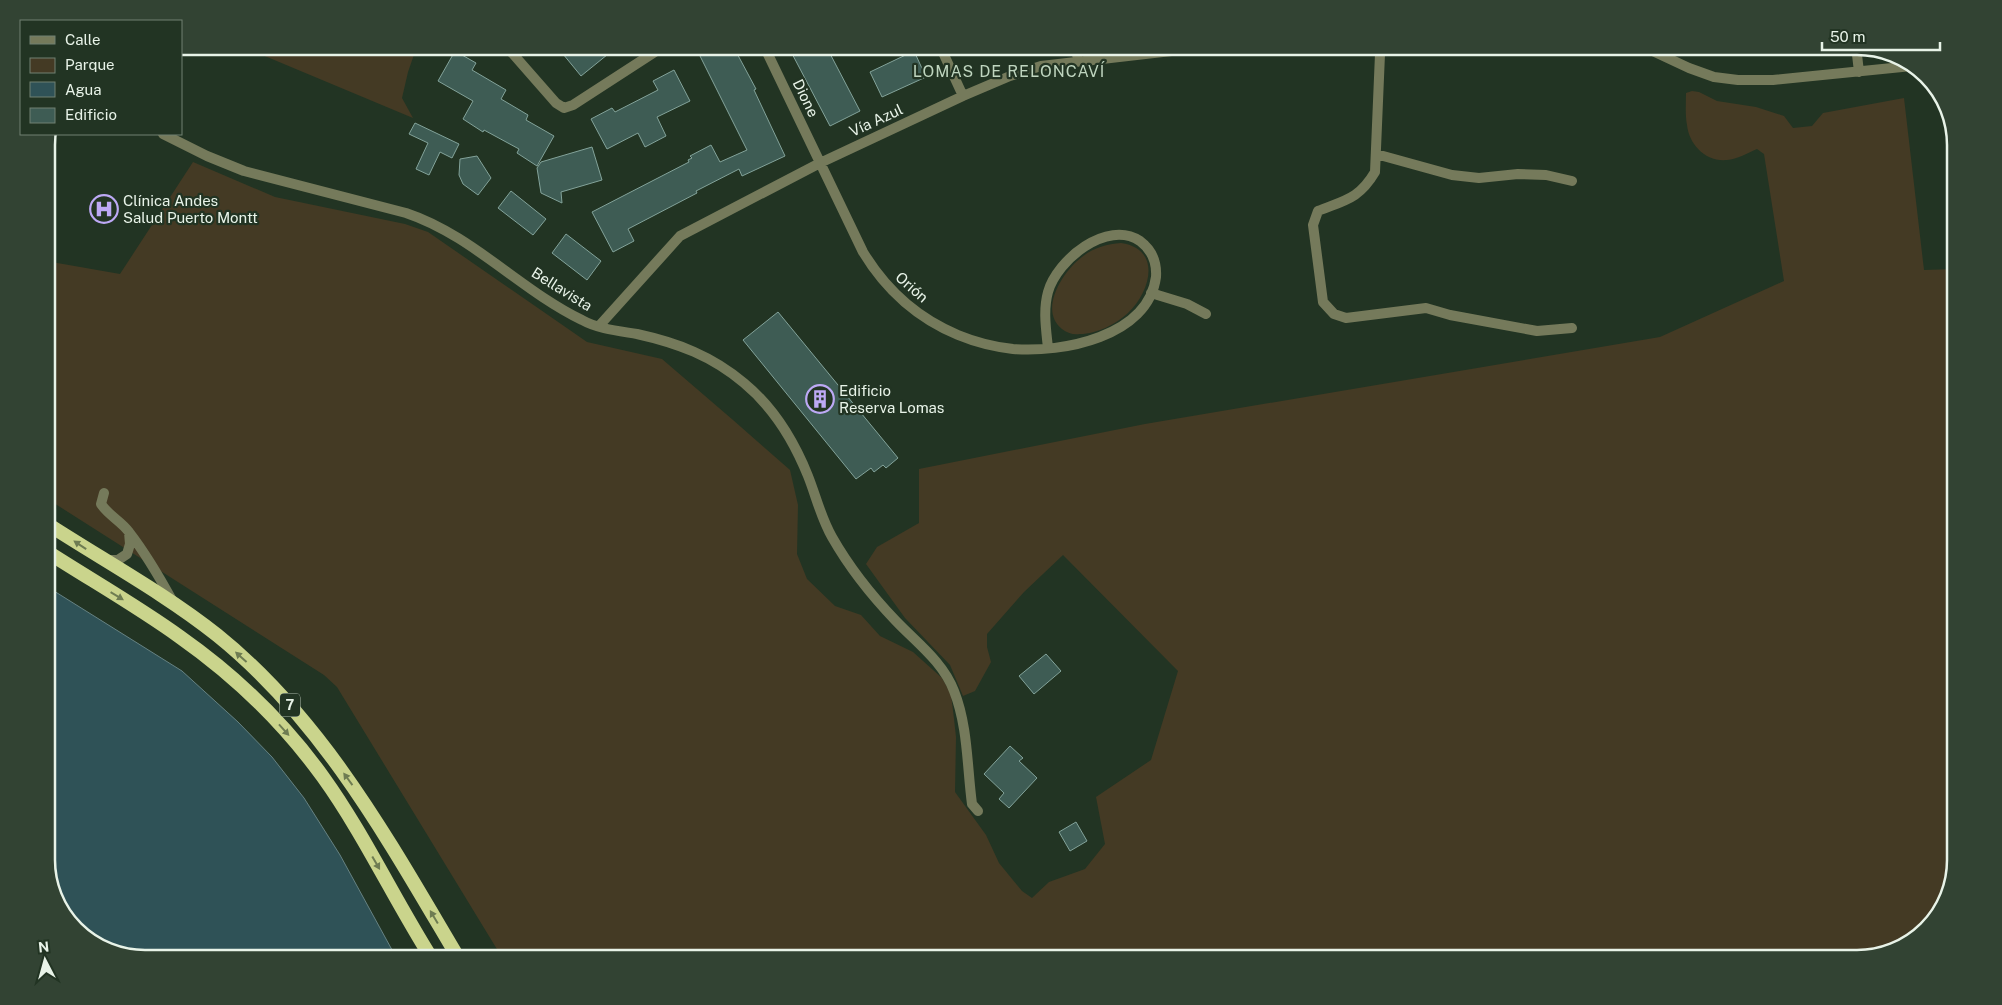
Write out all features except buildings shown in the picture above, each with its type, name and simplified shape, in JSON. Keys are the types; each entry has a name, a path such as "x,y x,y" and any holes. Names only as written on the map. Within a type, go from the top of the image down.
{"highway":[{"name":"7","path":"55,529 173,602 219,636 247,662 307,725 357,791 376,820 454,950"},
{"name":"7","path":"55,557 181,638 233,679 280,725 323,777 342,805 427,950"}],"street":[{"path":"514,55 556,103 564,108 573,105 650,55"},
{"name":"Dione","path":"768,55 820,164"},
{"path":"944,55 963,96"},
{"name":"Vía Azul","path":"599,326 680,236 820,164 963,96 1023,72 1050,65 1133,55"},
{"path":"1380,55 1374,172 1367,186 1356,196 1318,211 1313,225 1323,302 1334,314 1346,318 1426,308 1450,315 1537,331 1572,328"},
{"path":"1661,55 1714,77 1738,80 1758,81 1902,67"},
{"path":"1857,55 1859,72"},
{"name":"Bellavista","path":"165,135 207,156 244,171 406,213 430,222 488,258 553,304 584,321 660,339 697,352 729,372 763,401 788,434 800,456 832,537 873,594 942,668 954,691 962,718 972,804 978,811"},
{"path":"1376,154 1452,175 1479,178 1536,174 1572,181"},
{"name":"Orión","path":"820,164 863,252 872,267 890,289 910,307 942,328 976,341 1012,349 1048,348 1093,340 1121,328 1135,316 1151,293 1156,276 1155,259 1149,250 1138,240 1118,236 1102,239 1084,247 1070,257 1050,287 1045,308 1048,348"},
{"path":"1151,293 1188,304 1206,314"},
{"path":"104,493 101,504 104,509 120,521 128,531 155,570 173,602"},
{"path":"102,559 118,560 127,554 130,544 128,531"}],"lane":[{"path":"1077,55 1079,61"}],"green space":[{"path":"262,55 414,55 402,98 413,118"},
{"path":"1692,91 1699,92 1717,101 1756,107 1784,116 1793,128 1812,126 1823,113 1904,98 1924,270 1947,269 1946,872 1938,900 1925,920 1917,928 1897,941 1875,948 1863,950 498,950 337,687 324,675 55,504 55,263 120,274 193,162 275,197 405,224 428,232 587,342 662,359 790,470 798,505 797,554 807,579 835,606 861,615 880,636 913,652 942,678 951,694 954,719 956,737 955,792 986,835 999,863 1022,891 1032,898 1049,882 1085,869 1105,844 1096,797 1151,760 1178,671 1063,555 1024,592 987,634 987,647 991,662 975,691 963,696 950,665 905,618 866,564 877,547 919,523 919,469 1145,424 1660,337 1784,281 1764,154 1757,149 1727,160 1719,160 1705,155 1695,145 1688,132 1686,93"},
{"path":"1121,243 1134,247 1143,253 1147,262 1147,283 1136,304 1123,317 1099,330 1086,334 1077,334 1062,329 1055,321 1052,312 1056,291 1067,271 1091,251 1111,244"}],"water":[{"path":"55,592 182,671 238,722 272,757 304,798 340,855 392,950 139,950 105,941 85,928 77,920 64,900 55,866"}],"place":[{"name":"Clínica Andes Salud Puerto Montt","path":"104,209"},
{"name":"Edificio Reserva Lomas","path":"820,399"}],"district":[{"name":"LOMAS DE RELONCAVÍ","path":"1009,71"}]}
